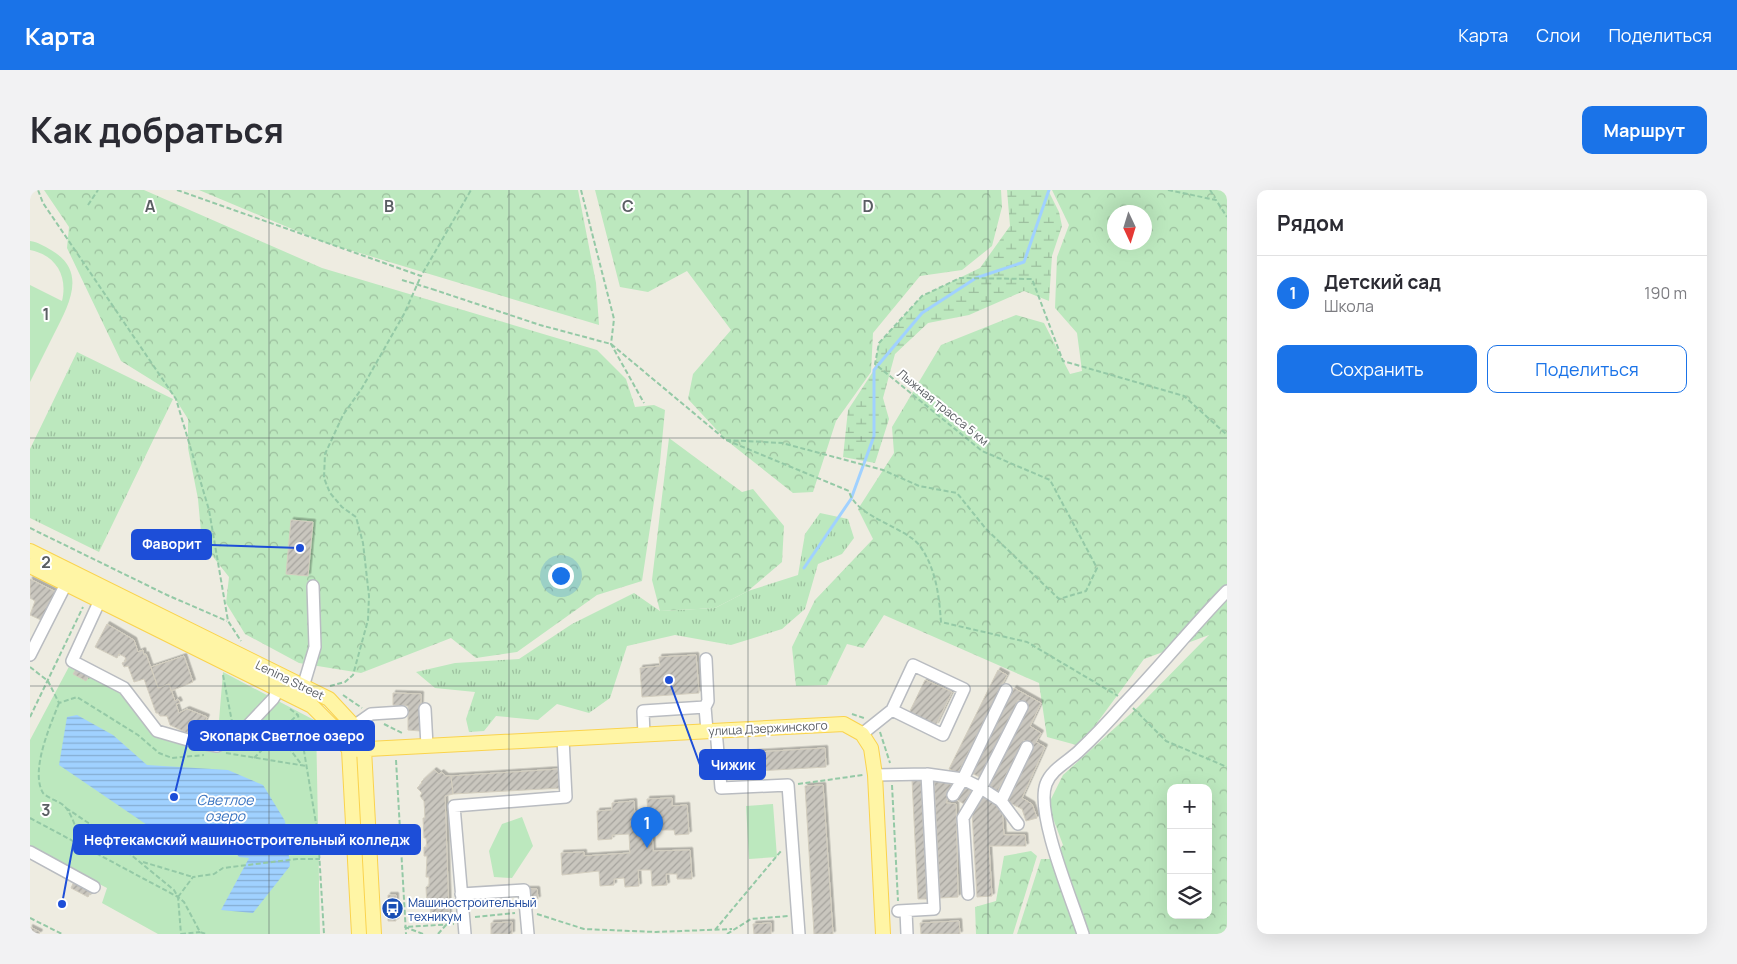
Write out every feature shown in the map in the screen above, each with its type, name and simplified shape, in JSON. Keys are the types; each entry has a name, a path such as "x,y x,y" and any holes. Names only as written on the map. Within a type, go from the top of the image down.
{"main road":[{"name":"Lenina Street","path":"30,551 328,700 354,726 364,749 376,932"},
{"name":"Lenina Street","path":"30,566 312,706 332,727 348,750"},
{"name":"улица Дзержинского","path":"348,750 844,724 862,734"},
{"path":"862,734 871,748 875,775 882,934"},
{"path":"348,750 359,934"}],"street":[{"path":"30,655 66,584"},
{"path":"307,689 315,646 313,586"},
{"path":"1083,934 1048,829 1044,805 1046,785 1054,771 1077,753 1127,702 1190,629 1227,591"},
{"path":"100,600 72,661 124,688 157,731 216,746 238,736 273,699 278,689"},
{"path":"706,660 708,701 705,707 721,788 788,785 799,934"},
{"path":"862,734 892,710 913,665 964,690 943,735 892,710"},
{"path":"953,795 963,779 1006,690"},
{"path":"644,735 642,711 705,707"},
{"path":"968,894 963,818 981,788 1022,707"},
{"path":"425,709 427,746"},
{"path":"354,726 371,714 402,712"},
{"path":"465,934 454,806 566,797 563,739"},
{"path":"1001,801 1027,746"},
{"path":"907,934 902,911 934,909 927,774"},
{"path":"875,775 927,774 963,779 1001,801 1018,824"},
{"path":"30,852 94,886"},
{"path":"461,894 524,890 528,934"}],"path":[{"path":"38,190 43,202 176,399 209,510 228,621 237,639 245,644"},
{"path":"88,205 98,190"},
{"path":"177,190 421,276"},
{"path":"307,689 345,682 353,675 368,620 370,596 363,543 356,517 342,507 330,493 324,478 325,454 343,415 362,388 404,314 421,276 471,190"},
{"path":"581,190 614,319 611,344 644,403"},
{"path":"1168,190 1216,200"},
{"path":"1210,190 1227,218"},
{"name":"Лыжная трасса 5 км","path":"726,440 782,443 883,470 919,486 958,494 986,529 1059,599 1086,591 1097,568 1050,480 982,451 876,364 879,343 922,296 960,278 1032,279 1063,361 1184,396 1227,435"},
{"path":"402,280 540,325 611,344 726,440 849,491 855,505 919,545 937,582 941,622 1027,642 1127,702 1166,741 1227,768"},
{"path":"30,528 168,595 228,621"},
{"path":"30,717 85,604"},
{"path":"30,667 48,681 59,703 37,758 35,772 38,785 44,794 141,861 174,890 178,897 181,934 200,932 206,934"},
{"path":"223,672 238,736 261,752"},
{"path":"59,703 77,697 138,735 158,753 172,758 212,754"},
{"path":"290,710 298,715 318,835 324,934"},
{"path":"254,758 298,715"},
{"path":"278,734 302,765"},
{"path":"395,748 406,934"},
{"path":"220,752 306,766"},
{"path":"788,785 856,775 875,775"},
{"path":"891,775 902,911"},
{"path":"66,808 83,847"},
{"path":"30,818 178,897 184,902 200,932"},
{"path":"715,930 783,848 792,844"},
{"path":"141,861 193,877 214,874 223,868 297,859 320,859"},
{"path":"178,897 193,877"},
{"path":"526,912 584,929 701,932 732,929"},
{"path":"727,934 732,929 751,919 797,915"},
{"path":"30,918 62,934"},
{"path":"438,934 446,925"}],"green space":[{"path":"44,190 144,190 322,268 597,350 626,379 635,407 654,405 665,410 660,462 642,581 597,595 517,652 476,658 451,638 361,673 299,663 245,634 226,603 229,577 202,543 198,499 188,448 188,419 171,392 121,361 67,248 69,227"},
{"path":"199,190 578,190 596,283 599,325 323,242"},
{"path":"595,190 1001,190 1002,207 992,246 962,270 920,276 873,333 871,372 836,421 813,492 793,493 726,440 688,399 693,374 731,330 687,271 648,292 620,287"},
{"path":"1007,190 1048,190 1059,212 1062,226 1052,256 1049,301 1024,291 969,315 928,323 895,354 883,398 889,419 875,463 843,457 848,410 874,370 879,343 922,296 980,268 1010,226"},
{"path":"1052,190 1227,190 1227,934 1017,934 1041,859 1052,859 1063,845 1048,805 1063,775 1138,707 1209,635 1144,659 1080,746 1047,737 1039,683 884,615 863,648 847,644 827,685 796,686 792,647 815,600 873,539 858,509 894,453 892,427 941,345 1016,315 1044,323 1070,374 1082,371 1077,333 1055,308 1057,257 1069,225"},
{"path":"30,241 36,242 62,258 69,268 72,278 72,289 65,312 30,382 30,285 62,301 63,283 58,268 53,262 47,257 30,250"},
{"path":"77,352 173,399 99,552 30,518 30,449"},
{"path":"669,438 742,492 753,489 784,526 782,562 748,591 715,608 660,611 652,580"},
{"path":"820,513 848,519 854,538 842,554 818,564 805,609 782,629 731,645 675,635 627,646 610,698 589,713 557,704 538,720 496,716 484,731 469,732 466,719 475,692 435,688 416,672 455,663 519,659 572,624 634,593 660,611 715,608 748,591 798,575 805,534"},
{"path":"72,661 124,688 157,731 217,745 223,672 316,721 320,934 158,934 102,903 107,888 30,848 30,740"},
{"path":"773,804 777,857 749,859 746,806"},
{"path":"522,817 533,846 512,878 494,877 489,851 502,824"},
{"path":"1031,851 1037,856 1013,934 976,934 975,907 996,901 1004,856"}],"water":[{"name":"Светлое озеро","path":"77,715 113,735 147,765 228,770 263,785 285,821 290,866 253,913 221,910 249,858 239,857 228,843 198,837 196,827 150,827 59,765 67,717"}],"building":[{"path":"291,520 313,522 308,576 286,574"},
{"path":"30,579 56,592 41,620 30,615 35,601 30,598"},
{"path":"107,624 134,640 138,652 143,650 158,688 169,684 175,701 178,699 180,703 176,704 179,713 187,709 207,717 198,738 170,725 167,716 160,716 156,713 144,679 134,682 128,666 124,667 122,663 126,661 125,657 119,654 117,658 95,647"},
{"path":"696,655 699,693 642,697 640,668 660,666 659,657"},
{"path":"184,656 193,682 171,691 169,684 158,688 151,667"},
{"path":"77,668 90,674 86,681 73,674"},
{"path":"998,670 1007,675 958,773 949,769"},
{"path":"925,680 952,692 936,725 909,713"},
{"path":"1014,688 1041,703 1030,726 1041,733 1036,742 1045,747 1022,798 1032,804 1037,818 1026,821 1022,809 1008,802 1034,746 1024,740 996,794 987,788 1028,705 1018,700 980,777 971,773"},
{"path":"393,693 421,694 420,731 408,730 408,706 393,705"},
{"path":"825,748 826,767 724,773 723,754"},
{"path":"560,769 562,788 453,794 451,776"},
{"path":"434,770 439,774 441,772 446,776 451,776 453,794 445,796 449,916 431,917 430,907 427,907 426,887 429,886 429,877 426,877 427,856 424,856 424,847 427,847 426,838 424,838 424,801 420,796 422,793 417,788"},
{"path":"934,778 953,785 946,803 956,804 958,897 940,898"},
{"path":"912,780 921,780 927,899 918,899"},
{"path":"965,784 973,788 964,804 956,799"},
{"path":"823,785 833,934 814,934 805,786"},
{"path":"982,794 1002,809 1004,835 1025,835 1026,846 989,846 992,896 977,897 972,812"},
{"path":"672,798 672,806 687,805 689,834 675,835 674,830 652,830 653,851 690,850 692,879 677,879 677,874 666,874 667,885 652,886 651,870 638,870 639,886 625,887 624,878 614,879 614,885 600,886 599,871 562,875 561,853 584,852 584,856 630,853 629,834 612,835 612,839 598,840 597,811 612,810 612,803 634,801 635,818 648,817 647,799"},
{"path":"76,877 94,886 88,897 71,888"},
{"path":"520,889 537,889 538,899 520,899"},
{"path":"388,895 396,895 396,921 388,921"},
{"path":"959,921 960,934 921,934 920,923"},
{"path":"512,922 512,934 491,934 491,923"},
{"path":"771,923 771,934 754,934 753,924"},
{"path":"30,927 40,932 39,934 30,934"}],"waterway":[{"path":"804,568 851,499 874,436 874,370 922,313 976,278 1024,262 1049,190"}],"place":[{"name":"Фаворит","path":"300,548"},
{"name":"Чижик","path":"669,680"},
{"name":"Экопарк Светлое озеро","path":"174,797"},
{"name":"Детский сад","path":"647,848"},
{"name":"Нефтекамский машиностроительный колледж","path":"62,904"},
{"name":"Машиностроительный техникум","path":"392,909"}]}
